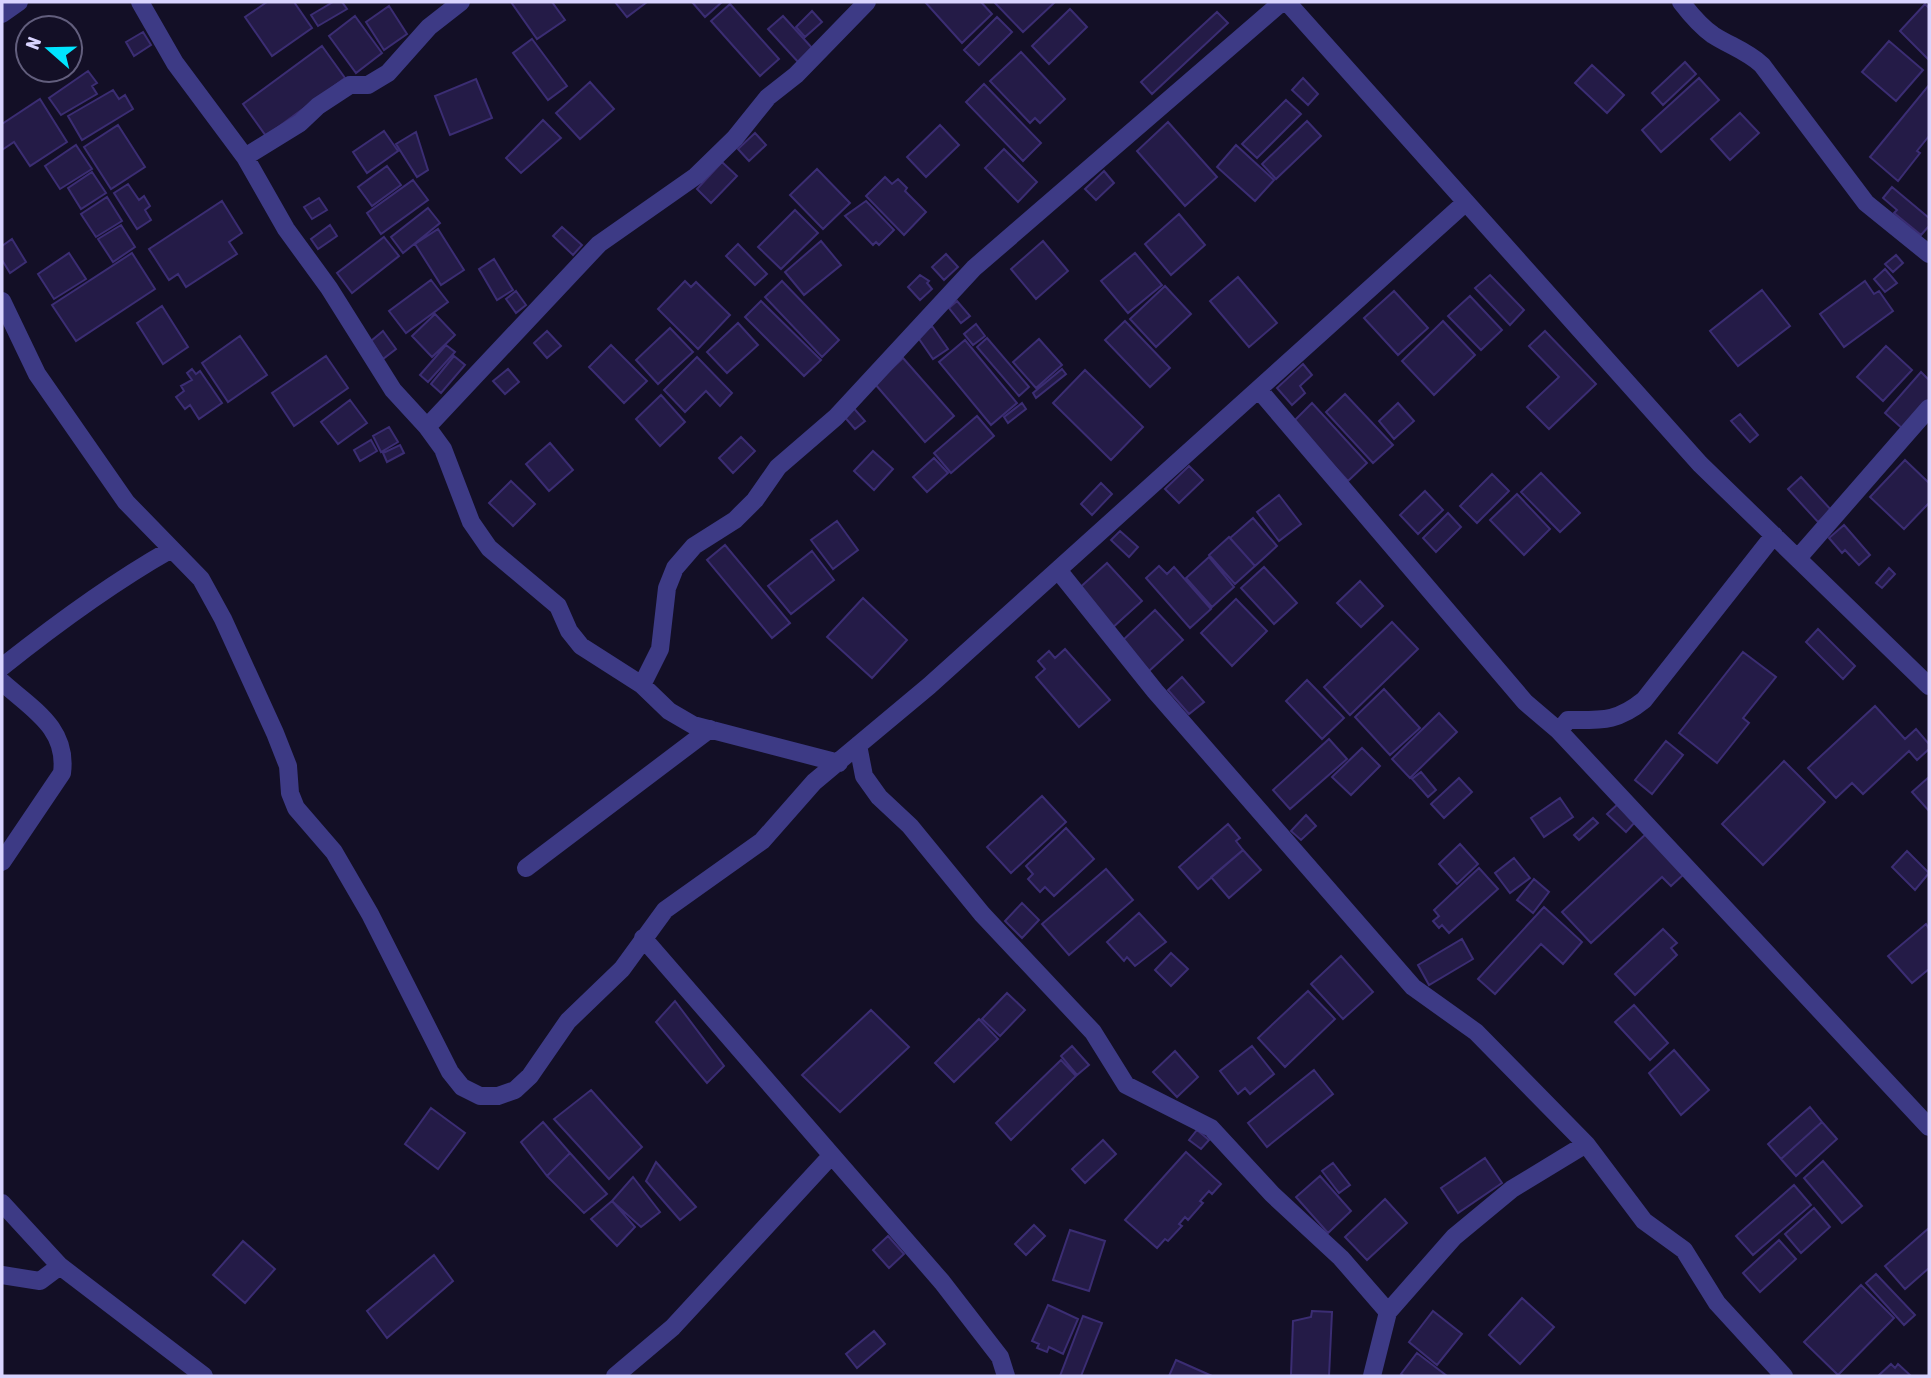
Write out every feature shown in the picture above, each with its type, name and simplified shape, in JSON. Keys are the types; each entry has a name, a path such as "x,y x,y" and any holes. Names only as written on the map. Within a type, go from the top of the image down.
{"street":[{"path":"2,14 19,2"},
{"path":"140,2 175,63 245,157 286,229 329,288 393,390 428,427 443,449 471,522 489,548 558,606 569,631 581,646 642,685 669,711 693,725 839,763"},
{"path":"245,157 300,123 318,106 351,85 368,85 388,73 429,27 461,2"},
{"path":"428,427 599,244 696,176 735,138 768,97 796,75 867,2"},
{"path":"642,685 660,649 667,588 675,568 694,546 735,520 755,500 778,467 836,417 974,268 1285,2 1700,464 1929,686"},
{"path":"1681,2 1706,29 1752,55 1762,65 1866,203 1929,254"},
{"path":"2,301 37,374 126,502 201,579 223,619 275,733 288,766 290,793 296,808 334,852 370,914 450,1072 462,1087 480,1096 498,1096 515,1090 530,1076 568,1021 622,969 665,910 762,841 814,782 929,686 1466,202"},
{"path":"1259,390 1524,702 1559,731 1929,1127"},
{"path":"1798,558 1929,408"},
{"path":"1559,731 1568,720 1600,720 1624,716 1644,700 1774,535"},
{"path":"2,667 122,577 170,550"},
{"path":"1058,570 1155,691 1413,987 1476,1032 1587,1144 1644,1221 1684,1251 1717,1303 1784,1376"},
{"path":"2,682 60,736 64,755 62,773 2,862"},
{"path":"526,869 710,729"},
{"path":"858,745 864,776 879,797 910,826 990,923 1093,1032 1126,1085 1211,1128 1272,1194 1341,1258 1388,1312"},
{"path":"643,938 942,1282 1000,1357 1006,1376"},
{"path":"1372,1376 1388,1312 1454,1237 1512,1189 1587,1144"},
{"path":"615,1376 673,1327 831,1156"},
{"path":"2,1203 60,1266 204,1376"},
{"path":"2,1275 40,1282 60,1266"}],"building":[{"path":"267,2 294,2 312,28 272,56 245,17"},
{"path":"333,2 342,2 347,9 318,26 311,15"},
{"path":"511,2 552,2 565,20 537,39"},
{"path":"615,2 647,2 627,17"},
{"path":"692,2 722,2 705,17"},
{"path":"925,2 981,2 992,14 962,43"},
{"path":"994,2 1053,2 1054,3 1023,32"},
{"path":"730,4 779,59 760,76 711,21"},
{"path":"1925,4 1929,8 1929,60 1900,31"},
{"path":"389,6 407,34 384,50 366,22"},
{"path":"1070,9 1087,27 1049,64 1032,46"},
{"path":"812,11 822,22 805,37 796,27"},
{"path":"1217,12 1228,23 1152,94 1141,82"},
{"path":"355,16 382,53 356,73 329,36"},
{"path":"783,16 813,49 799,63 768,29"},
{"path":"997,17 1012,32 979,65 964,50"},
{"path":"143,32 151,45 134,56 126,42"},
{"path":"532,39 567,86 548,100 513,53"},
{"path":"1889,41 1923,70 1896,101 1862,72"},
{"path":"322,46 345,78 266,136 243,104"},
{"path":"1021,52 1065,99 1040,123 1035,118 1030,123 990,81"},
{"path":"1685,62 1696,74 1663,105 1652,93"},
{"path":"1592,65 1624,95 1607,113 1575,83"},
{"path":"88,71 97,83 92,86 97,94 61,115 49,98 69,84 84,84 84,74"},
{"path":"1303,78 1318,94 1308,105 1292,90"},
{"path":"1699,78 1719,100 1661,152 1642,130"},
{"path":"476,79 492,118 450,135 435,96"},
{"path":"590,82 614,109 580,139 556,113"},
{"path":"984,84 1041,143 1023,161 966,102"},
{"path":"1929,85 1929,136 1917,151 1920,153 1898,181 1870,157"},
{"path":"113,90 119,99 125,95 133,109 82,140 68,116"},
{"path":"40,99 67,142 30,166 14,142 2,150 2,124"},
{"path":"1286,100 1301,114 1257,158 1242,144"},
{"path":"1740,113 1759,133 1730,160 1711,139"},
{"path":"543,120 561,138 521,173 506,158"},
{"path":"1307,121 1321,136 1276,179 1262,164"},
{"path":"1168,122 1217,177 1185,206 1137,151"},
{"path":"118,125 145,167 111,189 84,147"},
{"path":"940,125 959,145 926,177 907,157"},
{"path":"384,131 398,151 367,173 353,152"},
{"path":"416,132 428,170 417,177 396,144"},
{"path":"755,133 766,145 749,161 738,149"},
{"path":"76,145 92,169 60,189 45,166"},
{"path":"1236,145 1274,180 1255,201 1217,167"},
{"path":"1004,149 1037,182 1018,202 985,168"},
{"path":"722,162 737,176 711,203 697,189"},
{"path":"387,166 401,185 372,206 358,187"},
{"path":"817,169 850,203 823,229 790,195"},
{"path":"1104,171 1114,183 1096,200 1085,189"},
{"path":"92,172 106,193 81,209 68,188"},
{"path":"885,177 892,184 898,179 907,188 905,191 926,212 904,235 866,196"},
{"path":"413,180 428,200 381,234 367,213"},
{"path":"128,184 139,200 144,196 150,206 145,210 151,220 137,229 114,193"},
{"path":"1892,187 1929,218 1929,226 1921,235 1894,213 1897,210 1883,198"},
{"path":"107,197 122,221 96,237 81,214"},
{"path":"319,198 327,210 312,219 304,207"},
{"path":"222,201 242,233 229,242 237,254 186,287 178,274 169,280 149,249"},
{"path":"866,201 894,230 879,245 876,242 873,245 845,216"},
{"path":"428,208 440,223 403,253 391,237"},
{"path":"795,210 818,233 781,269 758,247"},
{"path":"1179,214 1205,245 1171,275 1145,244"},
{"path":"121,225 135,247 113,262 98,239"},
{"path":"330,225 337,236 318,249 311,239"},
{"path":"562,227 582,245 573,255 553,236"},
{"path":"438,229 464,270 441,285 415,244"},
{"path":"384,237 399,256 352,293 337,273"},
{"path":"12,239 26,262 10,273 2,260 2,246"},
{"path":"821,241 841,265 804,295 785,272"},
{"path":"1043,241 1068,271 1036,299 1011,269"},
{"path":"738,244 767,274 755,285 726,256"},
{"path":"69,253 86,279 54,299 38,274"},
{"path":"132,253 155,289 76,341 52,305"},
{"path":"1135,253 1162,285 1128,313 1101,281"},
{"path":"946,254 958,267 944,280 932,267"},
{"path":"1896,255 1903,263 1893,272 1885,264"},
{"path":"494,259 513,290 497,300 479,269"},
{"path":"1885,269 1897,283 1885,292 1874,279"},
{"path":"920,275 929,281 927,283 932,289 920,300 908,287"},
{"path":"1490,275 1524,310 1510,325 1475,288"},
{"path":"1238,277 1277,323 1249,347 1210,301"},
{"path":"431,280 448,302 406,333 389,311"},
{"path":"685,281 691,287 696,282 730,315 698,349 658,309"},
{"path":"782,281 839,340 822,357 765,297"},
{"path":"1865,281 1874,294 1879,291 1893,311 1844,347 1820,314"},
{"path":"1165,286 1191,314 1156,347 1130,319"},
{"path":"1762,290 1790,326 1738,366 1710,331"},
{"path":"516,291 526,305 516,313 506,299"},
{"path":"1394,291 1428,328 1398,355 1364,318"},
{"path":"1470,296 1502,330 1481,350 1448,316"},
{"path":"761,301 821,360 804,376 745,317"},
{"path":"957,301 970,316 961,323 949,308"},
{"path":"162,306 188,347 163,364 137,323"},
{"path":"435,314 455,335 432,357 412,336"},
{"path":"1125,321 1170,368 1150,387 1105,340"},
{"path":"1443,321 1475,355 1434,395 1402,361"},
{"path":"738,323 758,345 727,373 707,352"},
{"path":"976,324 985,336 973,345 964,334"},
{"path":"932,326 948,349 933,359 917,336"},
{"path":"670,328 693,352 658,384 636,360"},
{"path":"383,331 396,349 383,359 371,341"},
{"path":"547,331 561,346 547,358 534,343"},
{"path":"1545,331 1596,384 1549,429 1527,407 1559,377 1529,346"},
{"path":"240,336 267,375 228,402 202,363"},
{"path":"987,338 1029,387 1019,396 977,347"},
{"path":"1039,339 1062,365 1036,388 1013,362"},
{"path":"965,340 1017,403 991,425 939,362"},
{"path":"446,345 455,352 428,382 420,375"},
{"path":"611,345 647,381 624,403 589,367"},
{"path":"1886,346 1912,370 1883,401 1857,377"},
{"path":"326,356 348,388 294,426 272,393"},
{"path":"454,356 465,365 441,393 431,384"},
{"path":"697,357 732,393 720,406 706,391 685,412 664,390"},
{"path":"903,358 954,416 925,442 875,384"},
{"path":"1303,364 1312,375 1300,386 1305,393 1292,405 1277,388"},
{"path":"192,369 196,374 200,371 222,403 199,419 190,405 185,409 176,397 184,391 181,386 192,380 187,373"},
{"path":"508,369 519,382 505,394 493,381"},
{"path":"1062,369 1066,374 1036,398 1033,393"},
{"path":"1085,370 1143,427 1111,460 1053,403"},
{"path":"1921,372 1929,380 1929,401 1904,430 1885,413"},
{"path":"1345,394 1393,445 1373,463 1326,412"},
{"path":"661,395 685,422 660,446 636,419"},
{"path":"350,400 367,423 338,444 321,422"},
{"path":"1022,403 1026,409 1008,423 1004,417"},
{"path":"1312,403 1367,463 1348,481 1293,422"},
{"path":"1398,403 1414,421 1394,439 1379,421"},
{"path":"851,405 865,421 855,429 842,414"},
{"path":"1740,414 1758,435 1750,442 1731,421"},
{"path":"977,416 994,436 951,473 934,453"},
{"path":"389,427 398,442 381,452 373,436"},
{"path":"741,437 755,451 733,473 719,458"},
{"path":"371,440 377,451 360,461 354,450"},
{"path":"550,443 573,470 549,491 526,464"},
{"path":"400,445 404,453 387,462 383,453"},
{"path":"873,451 893,469 874,490 854,471"},
{"path":"934,458 948,473 927,492 913,477"},
{"path":"1905,460 1929,483 1929,503 1904,529 1870,497"},
{"path":"1189,466 1203,480 1179,503 1165,489"},
{"path":"1541,473 1580,513 1560,532 1521,492"},
{"path":"1492,474 1509,491 1477,523 1460,506"},
{"path":"1801,477 1832,511 1818,522 1788,489"},
{"path":"511,481 535,504 513,526 489,503"},
{"path":"1101,483 1112,494 1092,515 1081,504"},
{"path":"1425,491 1443,510 1418,534 1400,515"},
{"path":"1517,494 1550,529 1524,555 1490,520"},
{"path":"1279,495 1301,524 1279,541 1257,512"},
{"path":"1448,513 1461,527 1436,552 1423,538"},
{"path":"1253,518 1277,546 1255,566 1230,538"},
{"path":"837,521 858,550 833,569 811,540"},
{"path":"1844,525 1870,555 1859,565 1845,550 1842,553 1829,538"},
{"path":"1120,531 1138,547 1129,557 1111,540"},
{"path":"1229,537 1255,566 1235,584 1209,555"},
{"path":"725,545 790,623 772,638 707,560"},
{"path":"812,551 834,580 791,614 768,586"},
{"path":"1209,557 1234,587 1212,607 1186,578"},
{"path":"1107,563 1142,601 1111,629 1076,591"},
{"path":"1159,566 1167,574 1174,567 1211,609 1190,628 1146,578"},
{"path":"1264,567 1297,603 1274,624 1241,588"},
{"path":"1889,568 1895,574 1882,588 1876,583"},
{"path":"1360,581 1383,606 1361,627 1337,603"},
{"path":"863,598 907,640 872,678 827,637"},
{"path":"1236,599 1267,631 1232,666 1201,633"},
{"path":"1155,610 1183,640 1149,671 1122,641"},
{"path":"1392,622 1418,649 1350,715 1324,687"},
{"path":"1818,629 1855,666 1843,679 1806,642"},
{"path":"1065,649 1110,700 1079,727 1036,677 1045,669 1038,661 1049,651 1055,658"},
{"path":"1743,652 1776,677 1743,718 1749,723 1717,763 1679,733"},
{"path":"1182,677 1204,702 1189,714 1168,690"},
{"path":"1307,680 1344,718 1322,739 1286,701"},
{"path":"1384,689 1420,728 1390,755 1355,717"},
{"path":"1875,706 1905,739 1916,729 1929,744 1929,749 1917,760 1909,751 1863,794 1852,783 1836,798 1808,768"},
{"path":"1439,713 1457,732 1410,778 1392,759"},
{"path":"1329,739 1347,759 1290,809 1273,790"},
{"path":"1666,741 1683,755 1652,794 1635,780"},
{"path":"1362,748 1380,766 1351,795 1332,777"},
{"path":"1784,761 1825,802 1763,865 1722,824"},
{"path":"1421,772 1436,790 1428,797 1412,779"},
{"path":"1929,777 1929,811 1912,792"},
{"path":"1459,778 1472,792 1444,818 1431,804"},
{"path":"1042,796 1066,822 1011,873 987,847"},
{"path":"1560,798 1573,817 1544,837 1531,818"},
{"path":"1619,803 1636,821 1626,832 1607,814"},
{"path":"1306,815 1316,826 1301,840 1291,831"},
{"path":"1593,818 1598,823 1579,840 1574,835"},
{"path":"1228,824 1240,838 1236,841 1243,850 1198,889 1179,867"},
{"path":"1066,828 1094,859 1054,896 1045,887 1040,892 1028,879 1033,874 1026,866"},
{"path":"1647,833 1684,874 1671,886 1662,877 1591,943 1562,912"},
{"path":"1460,844 1478,864 1457,884 1439,864"},
{"path":"1243,850 1261,870 1229,898 1211,877"},
{"path":"1907,851 1929,873 1915,890 1892,867"},
{"path":"1514,858 1530,878 1510,893 1495,873"},
{"path":"1479,868 1498,889 1449,933 1442,925 1439,928 1433,921 1439,916 1434,910"},
{"path":"1106,869 1133,900 1069,955 1042,924"},
{"path":"1534,879 1549,892 1533,913 1517,900"},
{"path":"1022,903 1039,920 1022,938 1005,921"},
{"path":"1544,907 1582,942 1563,964 1541,944 1495,994 1478,979"},
{"path":"1139,913 1166,942 1135,966 1127,957 1124,961 1107,942"},
{"path":"1926,924 1929,929 1929,969 1912,983 1888,956"},
{"path":"1663,929 1677,943 1671,948 1677,955 1635,995 1615,974"},
{"path":"1462,939 1473,959 1429,985 1418,965"},
{"path":"1171,953 1188,969 1171,986 1155,970"},
{"path":"1341,956 1373,992 1343,1019 1311,984"},
{"path":"1308,991 1335,1019 1285,1067 1258,1038"},
{"path":"1007,993 1025,1010 1000,1036 982,1019"},
{"path":"675,1001 724,1066 707,1083 656,1022"},
{"path":"1634,1005 1668,1043 1650,1060 1615,1022"},
{"path":"871,1010 909,1047 840,1112 802,1075"},
{"path":"979,1019 998,1039 954,1082 935,1063"},
{"path":"1072,1046 1089,1065 1077,1075 1061,1056"},
{"path":"1252,1046 1274,1074 1250,1094 1245,1088 1238,1094 1220,1071"},
{"path":"1674,1050 1709,1090 1681,1115 1649,1073"},
{"path":"1175,1051 1198,1077 1177,1097 1153,1072"},
{"path":"1061,1060 1076,1076 1011,1140 996,1123"},
{"path":"1314,1070 1333,1094 1267,1147 1248,1123"},
{"path":"591,1090 642,1147 609,1179 554,1119"},
{"path":"1810,1107 1822,1122 1781,1159 1768,1144"},
{"path":"431,1108 465,1133 438,1169 405,1144"},
{"path":"543,1122 570,1153 547,1176 521,1142"},
{"path":"1822,1122 1837,1139 1796,1176 1781,1159"},
{"path":"1197,1130 1209,1140 1201,1149 1189,1140"},
{"path":"1103,1140 1116,1154 1085,1183 1072,1169"},
{"path":"1186,1152 1221,1184 1212,1194 1209,1191 1200,1201 1203,1203 1188,1220 1185,1217 1179,1224 1182,1226 1157,1248 1125,1220"},
{"path":"570,1153 607,1194 584,1213 547,1176"},
{"path":"1485,1158 1502,1183 1458,1213 1441,1188"},
{"path":"1823,1161 1862,1206 1842,1223 1804,1178"},
{"path":"656,1162 696,1207 680,1220 646,1181"},
{"path":"1333,1163 1350,1185 1339,1193 1322,1171"},
{"path":"1320,1176 1351,1211 1328,1233 1296,1197"},
{"path":"633,1177 660,1212 641,1227 612,1201"},
{"path":"1794,1185 1811,1205 1753,1255 1736,1236"},
{"path":"1385,1199 1407,1223 1367,1260 1345,1237"},
{"path":"612,1201 635,1227 617,1246 591,1219"},
{"path":"1814,1208 1830,1227 1801,1253 1785,1234"},
{"path":"1034,1225 1045,1236 1026,1255 1015,1244"},
{"path":"1929,1228 1929,1268 1905,1289 1885,1266"},
{"path":"1070,1230 1105,1241 1089,1291 1053,1280"},
{"path":"888,1236 904,1254 889,1268 873,1250"},
{"path":"1779,1240 1796,1259 1760,1292 1743,1273"},
{"path":"243,1241 275,1269 245,1303 213,1275"},
{"path":"434,1255 453,1281 387,1338 367,1311"},
{"path":"1876,1274 1915,1315 1904,1325 1866,1283"},
{"path":"1861,1285 1894,1318 1838,1375 1804,1342"},
{"path":"1522,1298 1554,1327 1520,1364 1489,1335"},
{"path":"1048,1305 1078,1319 1063,1354 1049,1347 1047,1352 1037,1348 1039,1344 1032,1341"},
{"path":"1312,1311 1332,1312 1329,1376 1291,1375 1293,1321 1311,1317"},
{"path":"1433,1311 1462,1334 1437,1365 1409,1342"},
{"path":"1083,1316 1102,1323 1081,1376 1060,1376"},
{"path":"874,1331 885,1344 857,1368 846,1354"},
{"path":"1417,1353 1447,1376 1401,1374"},
{"path":"1176,1360 1212,1376 1169,1376"},
{"path":"1891,1364 1895,1368 1898,1364 1911,1376 1878,1376"}]}
